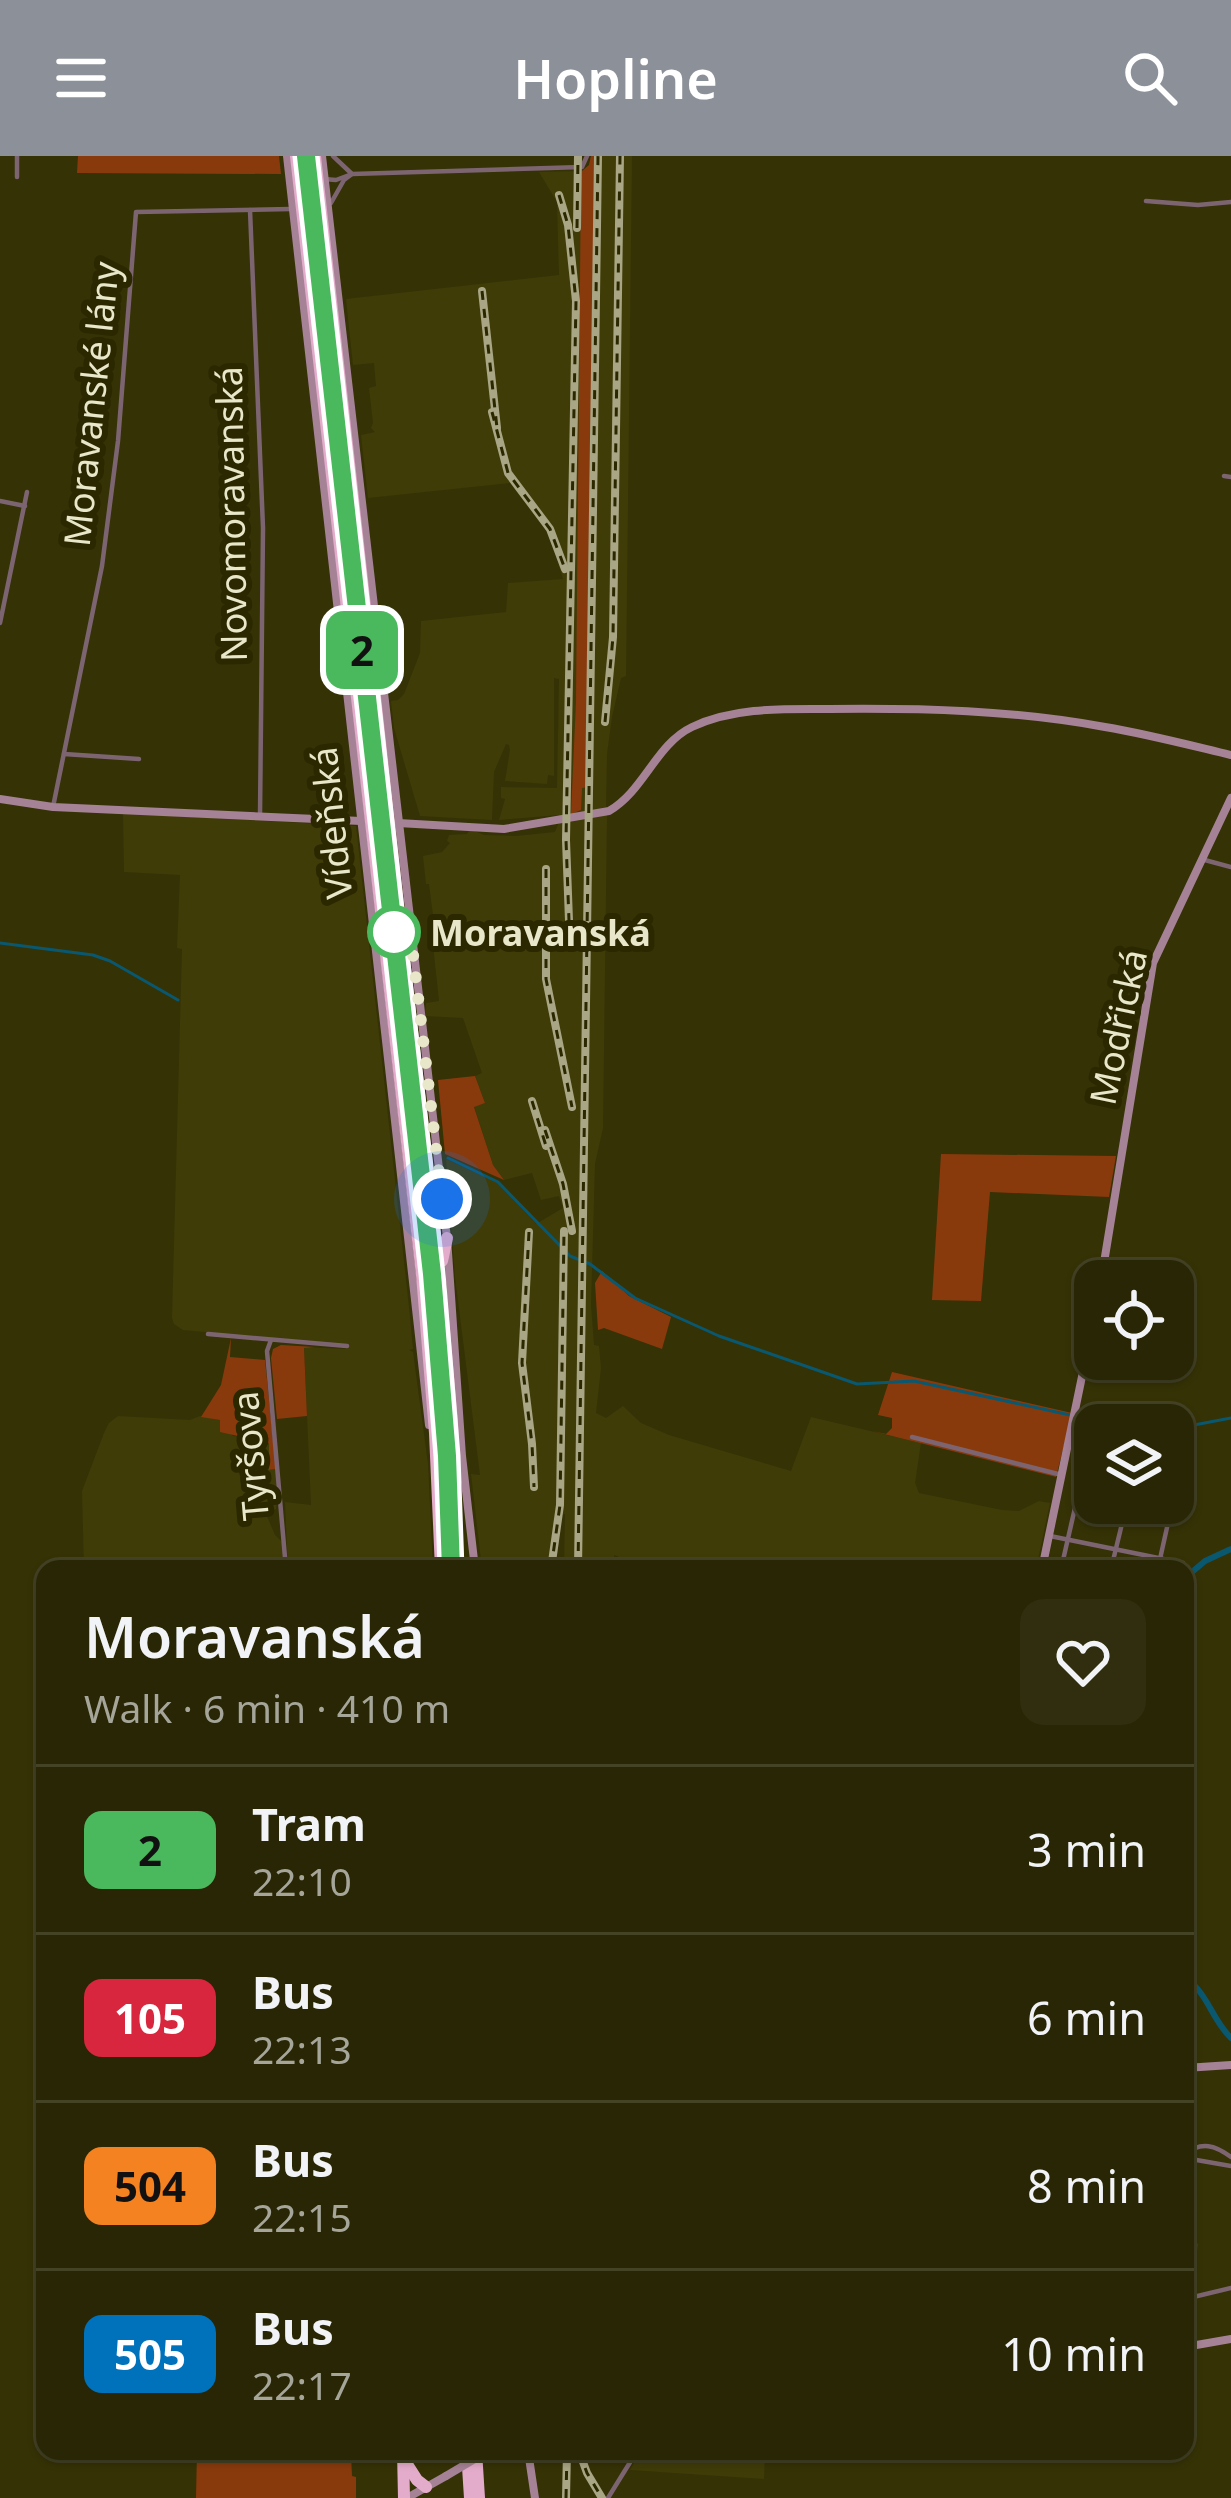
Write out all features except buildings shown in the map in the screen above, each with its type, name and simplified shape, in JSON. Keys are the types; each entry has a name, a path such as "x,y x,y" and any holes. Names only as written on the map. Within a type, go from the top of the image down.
{"highway":[{"name":"Vídeňská","path":"296,156 422,1275 441,1560"},
{"name":"Vídeňská","path":"318,156 439,1274 458,1560"},
{"path":"361,553 378,651"},
{"path":"439,1274 447,1238"},
{"path":"403,2460 406,2498"},
{"path":"405,2460 427,2487"},
{"path":"478,2498 479,2460"}],"street":[{"path":"16,156 17,177"},
{"name":"Vídeňská","path":"287,156 416,1351 437,1482"},
{"name":"Vídeňská","path":"318,156 328,208 447,1238 474,1560"},
{"path":"333,156 352,174"},
{"path":"324,179 352,174 582,167 587,156"},
{"path":"328,208 352,174"},
{"path":"1146,201 1231,202"},
{"name":"Moravanské lány","path":"53,807 103,566 136,212 293,208"},
{"name":"Novomoravanská","path":"250,210 263,528 260,816"},
{"path":"0,623 27,492"},
{"path":"0,501 25,506"},
{"path":"398,823 504,829 609,811 688,728 768,709 908,708 1063,720 1231,754"},
{"path":"64,754 139,759"},
{"name":"Modřická","path":"1104,1260 1148,981 1231,797"},
{"path":"0,799 53,807 361,821"},
{"path":"1201,859 1231,867"},
{"path":"208,1334 347,1346"},
{"name":"Tyršova","path":"271,1340 267,1351 285,1560"},
{"path":"1044,1560 1082,1380"},
{"path":"912,1436 1062,1475"},
{"path":"1063,1560 1074,1513"},
{"path":"1114,1560 1122,1524"},
{"path":"1160,1558 1168,1524"},
{"path":"1050,1536 1169,1560"},
{"path":"1194,2067 1231,2065"},
{"path":"1194,2149 1210,2145 1231,2158"},
{"path":"1194,2158 1231,2166"},
{"path":"1194,2297 1231,2288"},
{"path":"1194,2345 1231,2339"},
{"path":"406,2498 467,2460"},
{"path":"529,2460 535,2498"},
{"path":"608,2498 631,2460"}],"shaded area":[{"path":"78,156 279,156 281,174 77,173"},
{"path":"591,156 632,156 626,676 621,678 612,717 606,807 560,817 499,820 505,799 501,787 557,788 559,679 554,678 554,776 548,775 547,784 505,781 510,750 506,744 494,772 492,820 420,816 394,728 391,701 404,694 420,653 421,621 506,612 508,583 563,579 549,534 510,483 368,498 361,435 375,432 369,388 376,386 374,363 353,365 346,299 559,275 557,202 539,172 582,171"},
{"path":"595,156 587,787 582,788 581,810 571,814 581,178"},
{"path":"123,813 356,826 409,1307 413,1349 409,1350 413,1352 428,1464 433,1560 288,1560 285,1502 311,1505 304,1347 346,1349 348,1345 183,1330 174,1324 180,875 124,872"},
{"path":"607,814 603,1128 595,1164 591,1305 601,1368 596,1413 606,1418 623,1406 641,1423 669,1435 791,1471 811,1417 921,1443 915,1483 919,1493 1002,1510 1050,1503 1038,1560 628,1560 614,1555 614,1560 564,1560 565,1514 561,1515 557,1560 481,1560 471,1474 480,1475 455,1277 446,1159 498,1183 536,1224 563,1208 559,1196 541,1200 532,1173 504,1180 493,1165 474,1106 485,1103 475,1076 482,1073 463,1018 425,1016 426,1003 439,1001 423,856 442,852 450,843 449,835 467,834 470,829 484,835 516,836 555,832 559,822"},
{"path":"475,1076 485,1103 474,1107 493,1165 504,1180 445,1154 438,1080"},
{"path":"941,1154 1116,1156 1109,1197 990,1192 981,1301 932,1300"},
{"path":"602,1271 629,1296 671,1317 662,1349 604,1328 598,1330 595,1283"},
{"path":"231,1338 230,1357 265,1360 276,1469 269,1470 269,1443 220,1432 220,1420 201,1417 221,1385"},
{"path":"281,1345 315,1347 304,1348 307,1416 277,1419 271,1358 273,1349"},
{"path":"892,1372 1072,1413 1056,1477 872,1431 886,1434 892,1428 892,1418 878,1415"},
{"path":"118,1416 190,1420 200,1416 220,1420 233,1436 274,1440 279,1481 276,1509 266,1514 283,1543 283,1560 84,1560 82,1491 109,1423"},
{"path":"197,2460 351,2460 356,2477 356,2498 196,2498"},
{"path":"636,2460 765,2460 764,2479 630,2470"}],"waterway":[{"path":"0,943 93,955 178,1000"},
{"path":"448,1158 498,1182 570,1256 590,1264 635,1298 719,1336 857,1384 914,1381 1074,1416"},
{"path":"1194,1425 1231,1418"},
{"path":"1194,1570 1231,1549"},
{"path":"1194,1985 1231,2038"}],"tram line":[{"path":"306,156 432,1274 451,1560"},
{"name":"2","path":"306,156 432,1274 451,1560"}],"railway":[{"path":"577,228 578,156"},
{"path":"578,1560 598,156"},
{"path":"605,722 613,637 620,156"},
{"path":"559,195 568,225 576,301 566,840 570,948"},
{"path":"482,291 497,428"},
{"path":"492,412 508,473 550,529 565,569"},
{"path":"546,869 546,979 572,1107"},
{"path":"532,1101 546,1146"},
{"path":"545,1130 572,1231"},
{"path":"552,1560 560,1505 564,1231"},
{"path":"529,1232 522,1363 534,1487"},
{"path":"566,2498 567,2460"},
{"path":"582,2460 602,2498"}],"place":[{"name":"Moravanská","path":"394,932"}],"route":[{"path":"394,932 410,929 442,1199"}]}
